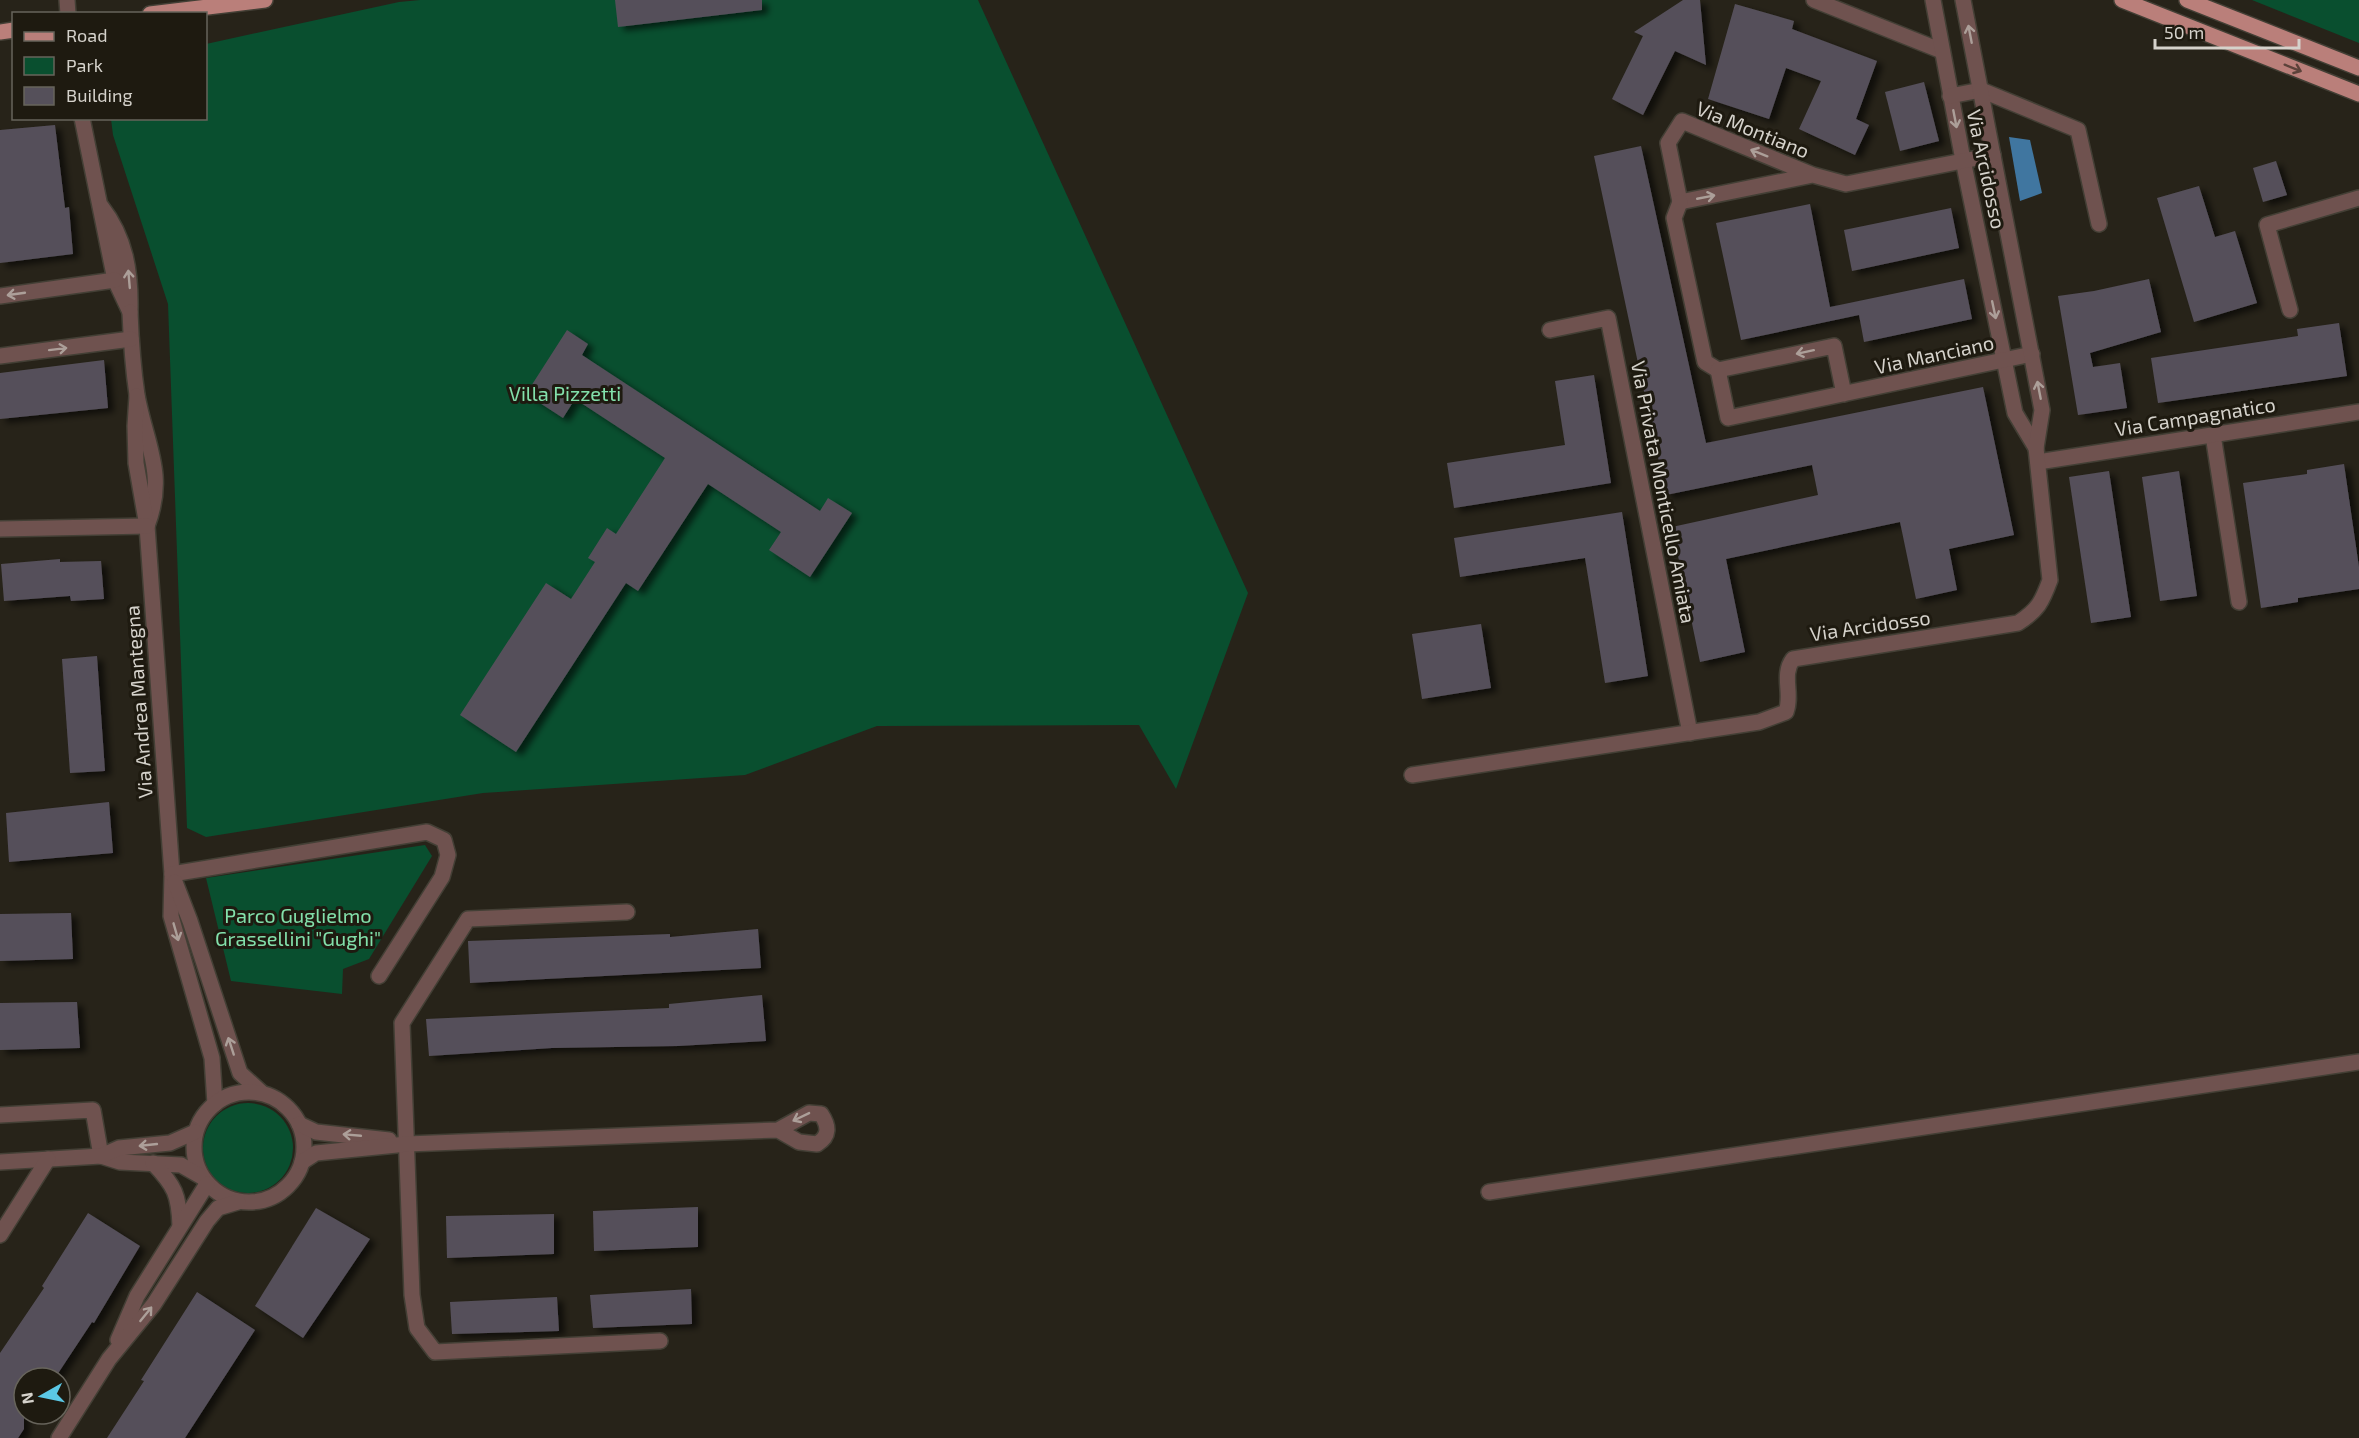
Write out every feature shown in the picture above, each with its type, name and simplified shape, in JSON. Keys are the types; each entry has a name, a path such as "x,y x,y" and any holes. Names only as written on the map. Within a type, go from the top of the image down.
{"main road":[{"path":"166,12 265,0"},
{"path":"2122,0 2359,94"},
{"path":"2187,0 2359,68"}],"street":[{"path":"1814,0 1942,51"},
{"name":"Via Arcidosso","path":"1932,0 2015,413 2037,455"},
{"name":"Via Arcidosso","path":"1412,774 1759,722 1786,712 1789,704 1786,674 1793,659 2009,625 2018,623 2035,612 2050,579 2037,455 2042,410 1963,0"},
{"path":"1950,96 1981,90 2078,130 2099,224"},
{"name":"Via Andrea Mantegna","path":"82,120 115,280 130,312"},
{"name":"Via Montiano","path":"1813,175 1680,202 1668,143 1682,122 1813,175 1846,184 1993,154"},
{"path":"2289,310 2267,225 2359,198"},
{"path":"1680,202 1674,218 1705,362 1718,370 1834,346 1844,394"},
{"name":"Via Andrea Mantegna","path":"101,206 112,220 128,262 131,339 138,396 157,485 155,506 147,526"},
{"path":"0,297 115,280"},
{"name":"Via Privata Monticello Amiata","path":"1550,330 1608,318 1690,733"},
{"path":"0,356 131,339"},
{"name":"Via Manciano","path":"1718,370 1728,418 2032,354"},
{"name":"Via Andrea Mantegna","path":"138,396 135,426 136,463 147,526 172,874 171,916 213,1058 215,1104"},
{"name":"Via Campagnatico","path":"2037,455 2213,435 2359,412"},
{"path":"2213,435 2239,602"},
{"path":"136,463 141,459 154,465"},
{"path":"0,529 147,526"},
{"path":"172,874 427,832 444,840 448,855 442,877 379,976"},
{"name":"Via Andrea Mantegna","path":"172,874 190,921 240,1073 262,1094"},
{"path":"627,912 468,919 402,1023 412,1295 417,1328 435,1352 660,1341"},
{"path":"1489,1192 2359,1062"},
{"path":"59,1438 109,1359 154,1304 207,1221 218,1208 238,1202 254,1202 270,1198 295,1177 302,1162 303,1136 299,1124 284,1105 262,1094 248,1092 233,1094 215,1104 201,1119 195,1132 193,1147 195,1162 204,1180"},
{"path":"0,1114 93,1110 101,1156"},
{"path":"299,1124 316,1132 406,1144"},
{"path":"302,1162 316,1153 406,1144 778,1130"},
{"path":"0,1162 101,1156 119,1148 170,1143 195,1132"},
{"path":"101,1156 120,1162 181,1165 221,1195 238,1202"},
{"path":"0,1236 48,1159"},
{"path":"153,1164 171,1182 179,1200 180,1227"},
{"path":"109,1359 138,1296 180,1227 204,1180"}],"green space":[{"name":"Villa Pizzetti","path":"420,0 978,0 1248,593 1176,789 1139,725 877,726 745,775 483,793 206,837 187,828 168,304 113,135 111,120 207,120 207,44 399,2"},
{"path":"2252,0 2359,0 2359,43"},
{"name":"Parco Guglielmo Grassellini \"Gughi\"","path":"425,845 432,856 369,959 343,969 342,994 231,981 206,878"},
{"path":"248,1103 265,1107 280,1116 289,1131 293,1148 289,1165 280,1180 265,1189 248,1193 231,1189 216,1180 207,1165 203,1148 207,1131 216,1116 231,1107"}],"water":[{"path":"2009,137 2030,140 2042,193 2020,201"}],"building":[{"path":"615,0 762,0 762,10 618,27"},
{"path":"1683,0 1700,0 1706,65 1675,51 1643,115 1612,99 1643,36 1634,32"},
{"path":"1735,4 1794,21 1792,29 1877,61 1856,119 1869,125 1855,155 1799,129 1821,81 1786,68 1769,119 1708,99"},
{"path":"1924,82 1939,141 1900,151 1885,92"},
{"path":"55,125 65,208 69,207 73,254 0,263 0,130"},
{"path":"1641,146 1706,443 1983,387 2014,535 1949,549 1957,590 1916,599 1900,522 1726,559 1745,652 1700,662 1672,527 1818,495 1812,465 1666,495 1594,156"},
{"path":"2276,161 2287,195 2263,202 2253,168"},
{"path":"2199,186 2215,237 2235,231 2257,303 2194,322 2157,198"},
{"path":"1810,204 1830,307 1964,279 1972,319 1864,342 1859,315 1741,340 1716,223"},
{"path":"1951,208 1959,248 1852,271 1844,230"},
{"path":"2149,279 2161,332 2090,353 2093,367 2120,363 2127,408 2078,415 2058,296"},
{"path":"2339,323 2347,376 2158,403 2151,358 2298,336 2297,329"},
{"path":"567,330 588,344 582,355 820,511 828,498 852,513 810,577 769,550 781,532 708,484 638,591 626,583 516,752 460,715 546,583 571,599 595,562 588,558 607,528 616,534 665,458 575,399 563,418 526,394"},
{"path":"104,360 108,408 0,419 0,373"},
{"path":"1594,375 1611,483 1454,508 1447,463 1565,445 1555,381"},
{"path":"2344,464 2359,567 2359,589 2298,598 2298,602 2261,608 2243,483 2307,474 2307,470"},
{"path":"2109,471 2131,617 2091,623 2069,477"},
{"path":"2179,471 2197,596 2160,601 2142,477"},
{"path":"1622,512 1648,676 1605,683 1585,558 1460,577 1454,538"},
{"path":"60,559 60,562 101,561 104,599 71,601 70,596 4,601 1,564"},
{"path":"1481,624 1491,688 1422,699 1412,634"},
{"path":"97,656 105,771 70,773 62,659"},
{"path":"109,802 113,853 9,862 6,813"},
{"path":"71,913 73,959 0,961 0,914"},
{"path":"758,929 761,968 470,983 468,941 670,934 670,937"},
{"path":"762,995 766,1041 678,1046 552,1048 429,1056 426,1019 669,1008 669,1004"},
{"path":"77,1002 80,1048 0,1050 0,1003"},
{"path":"698,1207 698,1247 594,1251 593,1211"},
{"path":"316,1208 370,1239 303,1338 255,1306"},
{"path":"88,1213 140,1246 94,1323 92,1322 63,1366 12,1366 12,1426 24,1426 24,1429 18,1438 0,1438 0,1353 44,1288 42,1286"},
{"path":"554,1214 554,1254 447,1258 446,1216"},
{"path":"691,1289 692,1324 593,1328 590,1295"},
{"path":"197,1292 255,1330 185,1438 107,1438 144,1381 141,1380"},
{"path":"557,1297 559,1331 452,1334 450,1302"}]}
